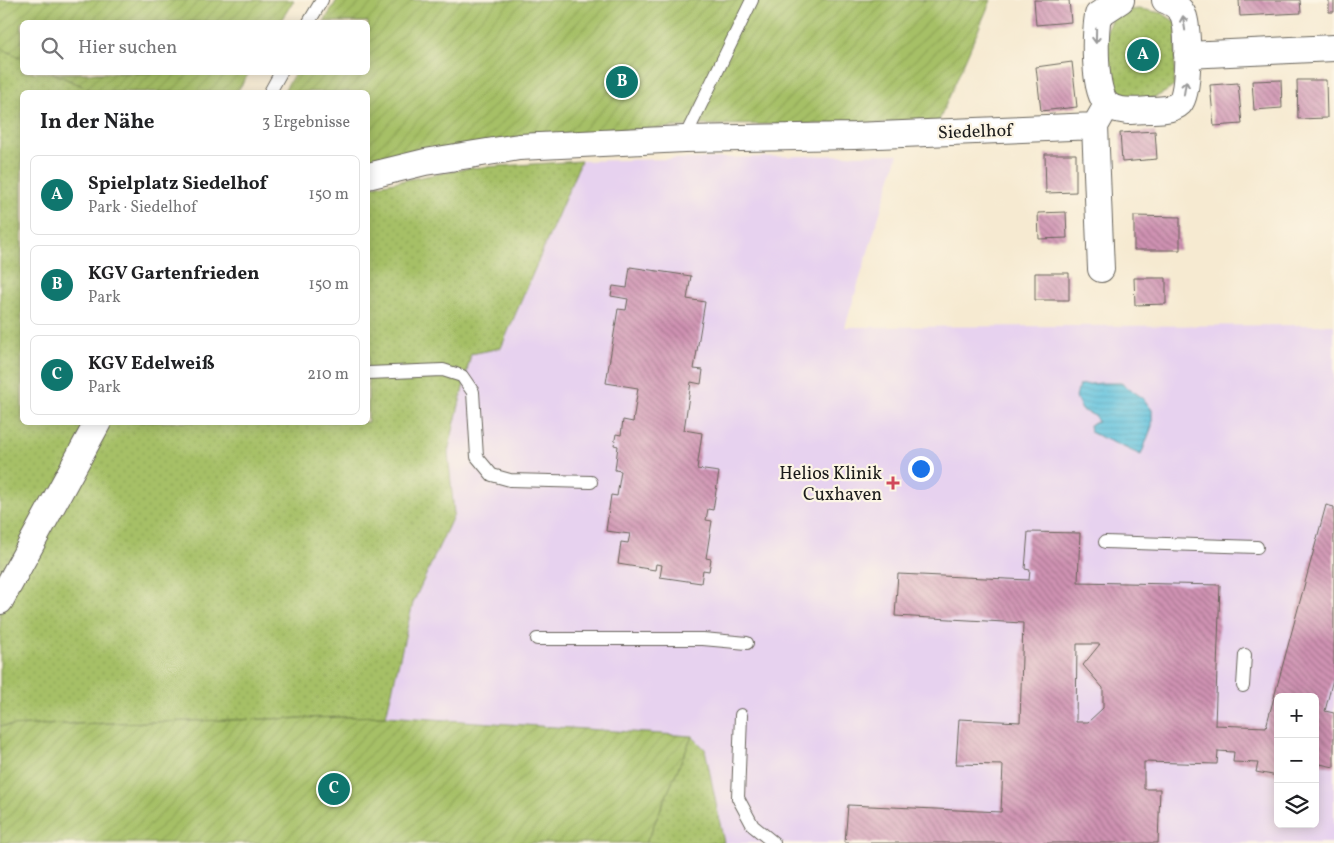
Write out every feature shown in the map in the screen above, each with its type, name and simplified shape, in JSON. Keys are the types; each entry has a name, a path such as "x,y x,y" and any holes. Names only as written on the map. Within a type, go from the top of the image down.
{"street":[{"path":"1101,268 1101,115 1103,99 1096,70 1096,32 1098,15 1121,0"},
{"name":"Siedelhof","path":"370,176 425,162 520,147 684,139 854,136 1101,115 1122,110 1163,110 1179,104 1185,94 1187,55 1184,16 1175,5 1165,0"},
{"path":"1187,55 1334,48"},
{"path":"0,601 96,425"}],"lane":[{"path":"310,20 322,0"},
{"path":"684,139 752,0"},
{"path":"271,90 279,75"},
{"path":"370,372 443,370 462,376 473,392 477,458 492,475 510,480 591,482"},
{"path":"1105,542 1257,547"},
{"path":"537,639 703,639 747,643"},
{"path":"1243,686 1244,655"},
{"path":"741,715 738,798 753,826 774,843"}],"shaded area":[{"name":"Helios Klinik Cuxhaven","path":"898,154 845,327 1334,325 1334,843 724,843 705,749 692,736 386,716 413,603 454,514 448,452 471,354 501,347 581,161"}],"green space":[{"path":"0,0 294,0 281,20 20,20 20,57 0,48"},
{"path":"337,0 991,0 938,123 705,125 516,138 370,161 370,90 284,90 294,75 370,75 370,20 325,20"},
{"path":"1140,9 1162,13 1177,23 1174,86 1159,95 1145,99 1129,98 1113,93 1109,82 1105,36 1114,11"},
{"path":"0,48 20,57 20,75 58,75 91,90 20,90 20,425 370,425 370,187 469,168 581,161 501,348 471,354 448,452 454,514 413,603 386,716 0,726"},
{"path":"58,75 248,75 238,90 91,90"},
{"path":"386,716 692,736 646,843 0,843 0,726"},
{"path":"692,736 705,749 724,843 646,843"}],"water":[{"path":"1121,383 1143,398 1152,410 1152,426 1141,455 1090,432 1089,425 1098,422 1095,416 1082,410 1076,397 1079,385"}],"building":[{"path":"1034,0 1069,0 1071,22 1036,25"},
{"path":"1239,0 1300,0 1301,13 1240,16"},
{"path":"1329,0 1334,0 1334,12 1329,12"},
{"path":"1072,62 1077,107 1041,111 1036,67"},
{"path":"1281,80 1282,108 1254,110 1252,81"},
{"path":"1297,80 1326,80 1327,118 1298,119"},
{"path":"1238,83 1242,124 1214,126 1210,85"},
{"path":"1155,131 1157,159 1122,162 1120,133"},
{"path":"1045,154 1076,154 1076,192 1046,193"},
{"path":"1066,212 1067,238 1039,239 1038,213"},
{"path":"1134,216 1180,217 1180,250 1134,250"},
{"path":"630,267 691,276 687,299 705,302 694,369 703,370 701,384 691,382 684,430 702,433 697,469 719,472 713,510 708,509 706,520 712,521 706,558 711,559 709,571 703,570 701,583 660,577 662,565 656,564 655,570 618,564 621,542 628,543 630,534 606,531 611,495 617,496 621,471 615,470 618,446 614,445 616,434 621,435 623,420 633,422 638,388 606,383 618,309 626,310 628,299 611,296 613,286 627,288"},
{"path":"1035,273 1069,273 1069,300 1035,300"},
{"path":"1134,278 1166,278 1166,304 1135,305"},
{"path":"1326,505 1334,507 1334,675 1325,711 1334,713 1334,767 1319,764 1319,693 1275,693"},
{"path":"1028,532 1080,533 1078,582 1220,585 1215,725 1266,727 1274,697 1274,775 1256,772 1258,763 1233,762 1234,752 1218,751 1217,764 1144,762 1144,789 1160,789 1158,843 845,843 848,805 1001,812 1003,765 956,764 959,719 1020,722 1023,623 895,616 898,574 1029,580 1030,570 1025,569","holes":["1077,644 1100,644 1083,665 1103,688 1103,708 1088,722 1076,722"]}],"place":[{"name":"Spielplatz Siedelhof","path":"1143,55"},
{"name":"KGV Gartenfrieden","path":"622,82"},
{"name":"Helios Klinik Cuxhaven","path":"893,483"},
{"name":"KGV Edelweiß","path":"334,789"}]}
